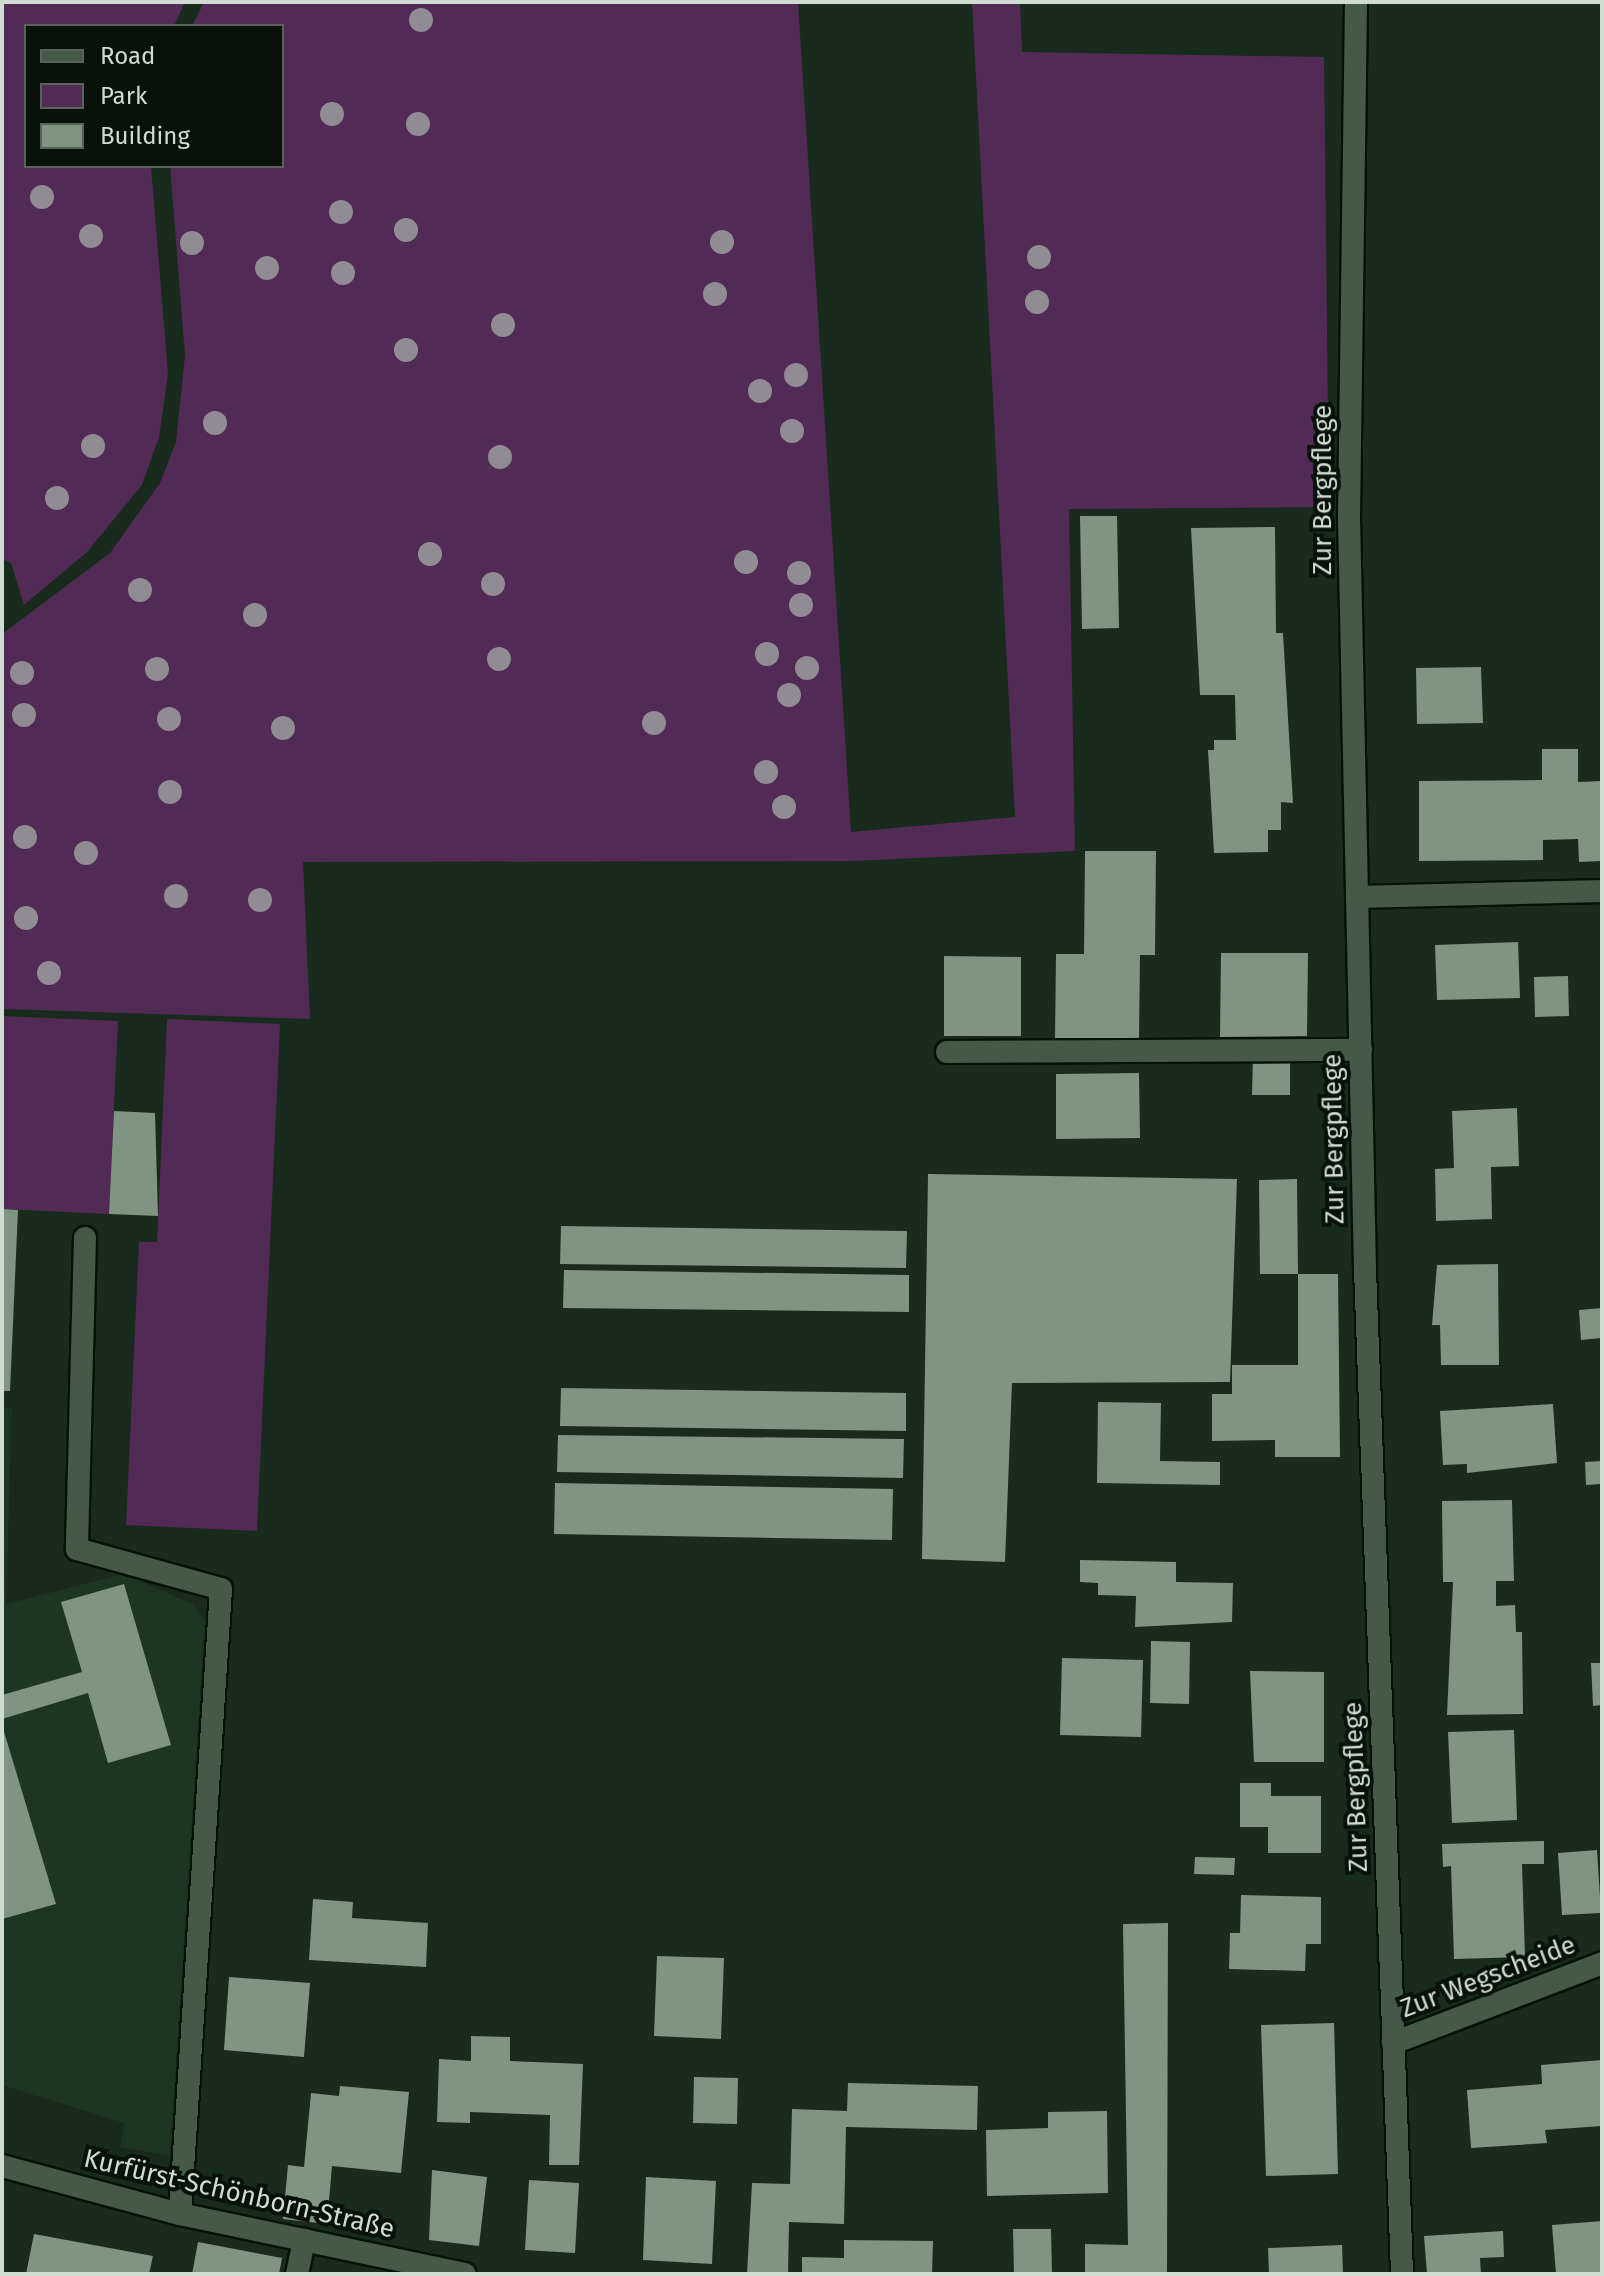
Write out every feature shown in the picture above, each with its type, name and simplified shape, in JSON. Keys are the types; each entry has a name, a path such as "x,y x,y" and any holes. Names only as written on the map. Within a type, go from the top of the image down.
{"street":[{"name":"Zur Bergpflege","path":"1356,2 1349,518 1361,1050 1402,2274"},
{"path":"1357,897 1602,891"},
{"path":"947,1052 1361,1050"},
{"path":"85,1238 77,1549 221,1589 180,2214"},
{"name":"Zur Wegscheide","path":"1393,2043 1602,1963"},
{"name":"Kurfürst-Schönborn-Straße","path":"2,2166 180,2214 465,2274"},
{"path":"297,2274 304,2240"}],"shaded area":[{"path":"2,1408 12,1408 6,1604 124,1574 193,1604 205,1622 170,2156 120,2147 124,2123 2,2085"}],"green space":[{"path":"2,2 185,2 175,24 24,24 24,168 151,168 168,374 159,437 142,485 87,552 24,605 11,563 2,559"},
{"path":"204,2 798,2 851,832 1015,817 972,2 1020,2 1022,52 1324,57 1329,507 1069,509 1075,851 852,861 303,862 310,1019 2,1009 2,634 110,553 160,483 176,442 185,355 170,168 284,168 284,24 193,24"},
{"path":"2,1016 118,1021 109,1214 2,1209"},
{"path":"167,1019 280,1024 257,1531 126,1525 139,1242 157,1242"}],"building":[{"path":"1080,516 1117,516 1119,628 1082,629"},
{"path":"1275,527 1276,633 1283,633 1293,803 1281,802 1281,830 1268,830 1268,852 1214,853 1208,750 1214,750 1214,740 1236,740 1235,695 1200,695 1191,528"},
{"path":"1481,667 1483,723 1417,724 1416,668"},
{"path":"1542,749 1578,749 1578,782 1602,781 1602,861 1579,862 1578,839 1543,840 1543,860 1419,861 1419,781 1542,780"},
{"path":"1085,851 1156,851 1155,955 1140,955 1139,1039 1055,1038 1056,954 1084,954"},
{"path":"1518,942 1520,998 1437,1000 1435,945"},
{"path":"1221,953 1308,953 1307,1036 1220,1037"},
{"path":"944,956 1021,957 1021,1036 944,1036"},
{"path":"1568,976 1569,1016 1535,1017 1534,977"},
{"path":"1253,1056 1290,1057 1290,1095 1252,1095"},
{"path":"1139,1073 1140,1138 1056,1139 1056,1074"},
{"path":"1517,1108 1519,1166 1491,1167 1492,1219 1436,1221 1435,1169 1454,1168 1452,1111"},
{"path":"114,1111 155,1113 158,1216 109,1214"},
{"path":"928,1174 1237,1179 1230,1382 1012,1383 1005,1562 922,1559"},
{"path":"1297,1179 1298,1274 1260,1274 1259,1180"},
{"path":"2,1209 18,1210 10,1391 2,1391"},
{"path":"561,1226 907,1231 906,1268 560,1264"},
{"path":"1498,1264 1499,1365 1441,1365 1440,1325 1432,1325 1437,1265"},
{"path":"564,1270 909,1275 909,1312 563,1308"},
{"path":"1298,1274 1338,1274 1340,1457 1275,1457 1275,1440 1212,1441 1212,1394 1232,1394 1232,1365 1298,1365"},
{"path":"1602,1308 1602,1338 1581,1340 1579,1310"},
{"path":"561,1388 906,1393 906,1431 560,1426"},
{"path":"1098,1402 1161,1403 1160,1461 1220,1462 1220,1485 1097,1483"},
{"path":"1553,1404 1557,1463 1467,1473 1467,1464 1443,1465 1440,1411"},
{"path":"558,1435 904,1439 903,1478 557,1472"},
{"path":"1602,1461 1602,1484 1586,1485 1585,1462"},
{"path":"555,1483 893,1489 892,1540 554,1534"},
{"path":"1512,1500 1514,1581 1496,1581 1496,1606 1515,1605 1516,1632 1522,1632 1523,1714 1447,1715 1453,1582 1443,1582 1442,1501"},
{"path":"1080,1560 1176,1562 1176,1582 1233,1583 1232,1622 1135,1627 1136,1596 1098,1595 1098,1583 1080,1582"},
{"path":"124,1584 171,1745 108,1763 88,1693 2,1719 2,1695 82,1672 61,1602"},
{"path":"1151,1641 1190,1642 1189,1704 1150,1703"},
{"path":"1062,1658 1143,1660 1141,1737 1060,1735"},
{"path":"1591,1663 1602,1663 1602,1705 1593,1706"},
{"path":"1250,1671 1324,1672 1324,1762 1254,1762"},
{"path":"2,1725 56,1904 2,1919"},
{"path":"1514,1730 1517,1820 1452,1823 1448,1732"},
{"path":"1240,1783 1271,1783 1271,1796 1321,1796 1321,1853 1268,1853 1268,1827 1240,1827"},
{"path":"1544,1841 1544,1864 1522,1864 1525,1957 1454,1959 1451,1866 1443,1867 1442,1844"},
{"path":"1597,1850 1601,1913 1562,1915 1558,1853"},
{"path":"1195,1857 1235,1858 1234,1875 1194,1874"},
{"path":"1241,1895 1321,1897 1321,1944 1306,1944 1305,1971 1229,1969 1230,1933 1240,1933"},
{"path":"313,1899 353,1902 352,1918 428,1923 426,1967 309,1960"},
{"path":"1168,1923 1167,2274 1085,2274 1085,2244 1128,2245 1123,1924"},
{"path":"657,1956 724,1958 721,2039 654,2036"},
{"path":"229,1977 310,1983 304,2057 224,2050"},
{"path":"1334,2023 1338,2174 1266,2176 1261,2025"},
{"path":"471,2036 510,2037 510,2061 583,2064 579,2165 549,2165 550,2115 470,2112 470,2123 437,2122 439,2059 471,2061"},
{"path":"1602,2060 1602,2126 1545,2130 1547,2143 1471,2148 1467,2090 1542,2084 1541,2065"},
{"path":"694,2077 738,2078 737,2124 693,2123"},
{"path":"848,2083 978,2086 977,2130 846,2127 844,2224 789,2222 788,2274 747,2274 752,2183 790,2184 792,2109 847,2111"},
{"path":"340,2086 409,2092 401,2173 332,2166 327,2224 283,2219 288,2165 304,2167 311,2093 339,2096"},
{"path":"1107,2111 1108,2193 987,2196 986,2130 1048,2128 1048,2112"},
{"path":"432,2170 487,2177 479,2246 429,2240"},
{"path":"646,2177 716,2181 712,2264 643,2260"},
{"path":"529,2180 579,2183 575,2253 525,2250"},
{"path":"1602,2221 1602,2274 1556,2274 1552,2225"},
{"path":"1013,2229 1051,2229 1052,2274 1014,2274"},
{"path":"1503,2231 1504,2257 1480,2258 1481,2274 1427,2274 1424,2236"},
{"path":"34,2234 153,2256 149,2274 26,2274"},
{"path":"844,2240 933,2241 932,2274 802,2274 802,2257 844,2258"},
{"path":"198,2242 282,2258 279,2274 192,2274"},
{"path":"1342,2245 1343,2274 1269,2273 1268,2248"}]}
